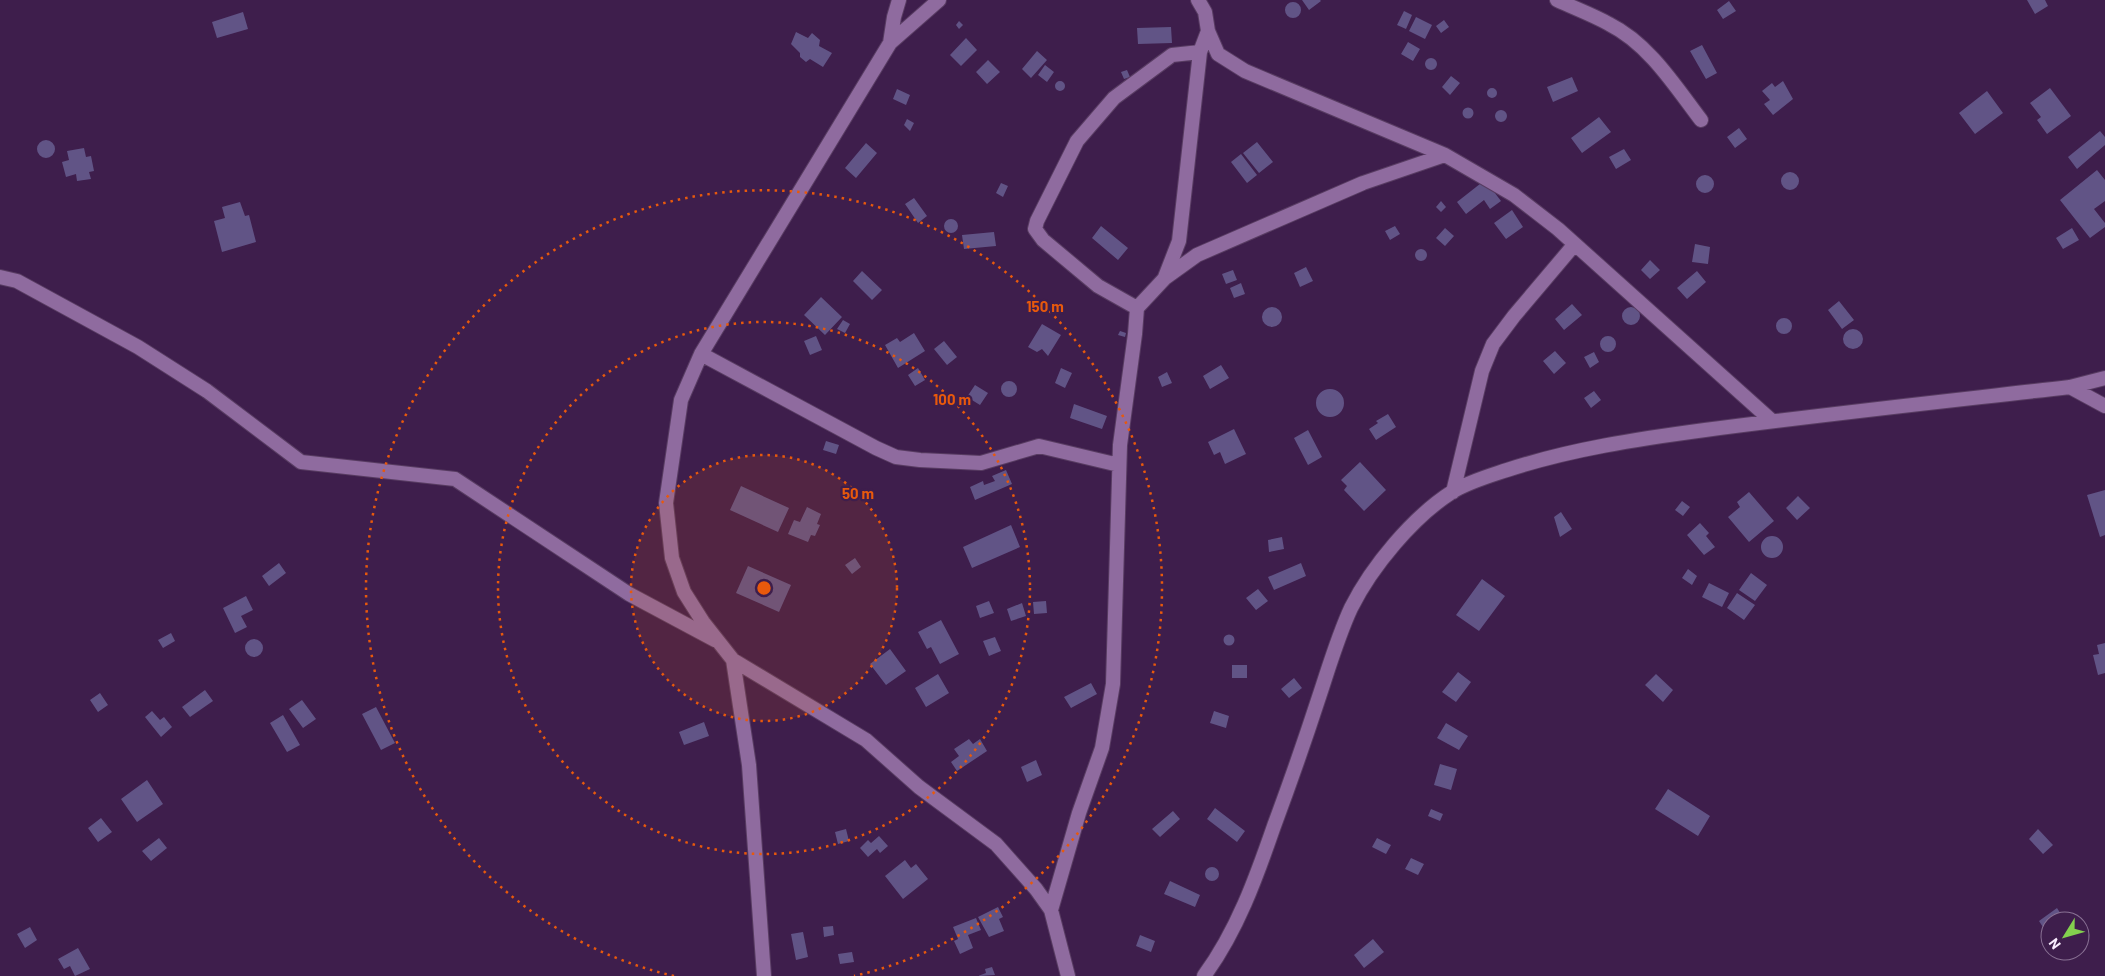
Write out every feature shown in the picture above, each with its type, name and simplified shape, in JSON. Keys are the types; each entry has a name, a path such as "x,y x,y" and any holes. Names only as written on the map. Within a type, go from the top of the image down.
{"street":[{"path":"890,42 894,16 899,0"},
{"path":"939,0 890,42 701,354 681,400 666,503 672,558 684,592 703,622 733,660 866,740 919,787 996,844 1036,889 1051,910 1068,976"},
{"path":"1166,278 1179,241 1200,52 1208,31 1208,6 1198,0"},
{"path":"1557,0 1610,24 1634,40 1658,65 1702,120"},
{"path":"1208,31 1218,54 1245,71 1445,155 1514,195 1558,229 1772,421"},
{"path":"1137,308 1098,286 1043,240 1035,229 1036,221 1077,141 1114,98 1172,55 1200,52"},
{"path":"1051,910 1079,813 1102,748 1114,684 1120,445 1136,334 1137,308 1166,278 1197,255 1363,182 1445,155"},
{"path":"1453,492 1482,371 1493,344 1574,245"},
{"path":"0,278 17,282 138,347 207,391 301,462 455,479 629,594 720,643"},
{"path":"701,354 896,457 981,463 1039,446 1119,465"},
{"path":"1204,976 1215,962 1237,921 1254,881 1352,605 1372,572 1399,539 1453,492 1492,475 1540,459 1630,440 1772,421 2070,387 2105,378"},
{"path":"2070,387 2105,406"},
{"path":"733,660 749,765 764,976"}],"building":[{"path":"1302,0 1320,0 1321,1 1309,10"},
{"path":"2027,0 2045,0 2048,6 2035,14"},
{"path":"1729,1 1736,11 1723,19 1717,10"},
{"path":"1293,2 1299,4 1301,10 1299,16 1293,18 1287,16 1285,10 1287,4"},
{"path":"1404,11 1412,15 1406,29 1397,25"},
{"path":"243,12 248,29 217,38 212,22"},
{"path":"1416,17 1432,25 1425,39 1409,31"},
{"path":"1444,20 1449,27 1441,33 1436,26"},
{"path":"959,21 963,25 959,29 956,25"},
{"path":"1171,27 1172,43 1138,44 1137,28"},
{"path":"796,32 808,38 812,33 820,40 819,46 832,53 823,67 810,59 806,62 800,57 800,53 791,44"},
{"path":"966,38 977,50 961,66 950,55"},
{"path":"1408,42 1420,49 1413,61 1401,54"},
{"path":"1702,45 1717,73 1706,79 1690,51"},
{"path":"1037,51 1047,60 1031,78 1022,69"},
{"path":"1429,58 1433,58 1437,64 1433,70 1429,70 1425,66 1425,62"},
{"path":"988,60 1000,72 987,84 976,72"},
{"path":"1045,65 1054,72 1047,82 1038,75"},
{"path":"1127,70 1130,77 1124,79 1121,72"},
{"path":"1451,76 1460,83 1450,95 1442,87"},
{"path":"1572,77 1578,91 1553,102 1547,87"},
{"path":"1060,81 1065,86 1060,91 1055,86"},
{"path":"1783,81 1793,99 1773,115 1764,104 1770,100 1762,91 1772,83 1775,87"},
{"path":"1492,88 1497,93 1492,98 1487,93"},
{"path":"2050,88 2071,116 2047,134 2037,120 2041,117 2030,103"},
{"path":"897,89 910,95 906,105 893,99"},
{"path":"1987,91 2003,113 1975,134 1959,113"},
{"path":"1466,108 1470,108 1473,113 1472,117 1466,118 1463,115 1463,111"},
{"path":"1499,110 1503,110 1507,116 1503,122 1499,122 1495,118 1495,114"},
{"path":"1599,117 1611,132 1582,153 1571,138"},
{"path":"907,119 914,123 910,131 904,125"},
{"path":"1739,128 1747,139 1735,148 1727,137"},
{"path":"2100,131 2105,137 2105,145 2077,169 2068,157"},
{"path":"42,140 50,140 55,145 53,156 42,158 37,153 37,145"},
{"path":"1257,142 1273,162 1259,173 1243,153"},
{"path":"866,143 877,153 856,178 845,168"},
{"path":"84,148 86,157 91,156 94,171 89,172 91,179 77,181 76,174 66,177 62,162 69,160 67,151"},
{"path":"1624,149 1631,160 1616,169 1609,157"},
{"path":"1241,154 1257,175 1247,183 1231,162"},
{"path":"2097,170 2105,180 2105,201 2094,209 2105,223 2105,227 2090,238 2060,200"},
{"path":"1786,172 1794,172 1799,177 1797,188 1786,190 1781,185 1781,177"},
{"path":"1705,175 1711,178 1714,184 1711,190 1705,193 1699,190 1696,184 1699,178"},
{"path":"1485,180 1501,201 1490,209 1484,200 1466,214 1457,202"},
{"path":"1001,183 1008,186 1003,197 996,193"},
{"path":"914,198 927,216 918,223 905,204"},
{"path":"1441,201 1446,207 1441,212 1436,207"},
{"path":"240,202 245,216 249,215 256,242 222,252 214,221 225,218 222,207"},
{"path":"1512,210 1523,227 1506,239 1494,223"},
{"path":"948,219 954,219 958,226 954,233 948,233 944,229 944,223"},
{"path":"1101,226 1128,248 1118,260 1092,238"},
{"path":"1395,226 1400,234 1390,240 1385,231"},
{"path":"1445,228 1454,236 1445,246 1436,238"},
{"path":"2072,228 2079,240 2063,249 2056,238"},
{"path":"994,232 996,246 964,249 962,235"},
{"path":"1695,244 1710,247 1708,264 1692,262"},
{"path":"1419,249 1423,249 1427,255 1423,261 1419,261 1415,257 1415,253"},
{"path":"1650,260 1660,270 1650,279 1641,270"},
{"path":"1306,267 1313,281 1300,287 1294,273"},
{"path":"1233,270 1237,280 1226,284 1222,274"},
{"path":"862,271 882,290 872,300 853,281"},
{"path":"1697,271 1706,282 1687,299 1677,288"},
{"path":"1241,283 1245,294 1234,298 1230,288"},
{"path":"821,297 842,317 825,335 804,315"},
{"path":"1839,301 1854,320 1842,329 1828,310"},
{"path":"1572,304 1582,315 1564,330 1555,319"},
{"path":"1272,307 1279,310 1282,317 1279,324 1272,327 1265,324 1262,317 1265,310"},
{"path":"1627,307 1635,307 1640,312 1638,323 1627,325 1622,320 1622,312"},
{"path":"1784,318 1790,320 1792,326 1790,332 1784,334 1778,332 1776,326 1778,320"},
{"path":"843,320 850,324 845,333 837,329"},
{"path":"1042,324 1061,335 1048,356 1042,349 1037,352 1028,347"},
{"path":"1849,329 1857,329 1863,335 1863,343 1857,349 1849,349 1843,343 1843,335"},
{"path":"1120,331 1126,333 1125,337 1118,335"},
{"path":"914,333 925,351 898,368 885,345 897,338 900,342"},
{"path":"816,336 822,350 810,355 804,341"},
{"path":"1605,336 1611,336 1616,341 1614,350 1605,352 1600,347 1600,341"},
{"path":"944,341 957,357 947,365 934,349"},
{"path":"1555,351 1566,363 1554,374 1543,361"},
{"path":"1594,352 1599,362 1590,368 1584,357"},
{"path":"1221,365 1229,378 1210,389 1203,376"},
{"path":"918,368 925,380 915,386 908,375"},
{"path":"1061,368 1072,373 1065,388 1055,383"},
{"path":"1167,372 1172,383 1162,387 1158,377"},
{"path":"1009,381 1017,389 1009,397 1001,389"},
{"path":"975,385 988,393 980,405 967,397"},
{"path":"1330,389 1340,393 1344,403 1340,413 1330,417 1320,413 1316,403 1320,393"},
{"path":"1594,391 1601,400 1591,408 1584,398"},
{"path":"1074,404 1107,416 1102,429 1070,418"},
{"path":"1388,414 1396,427 1376,440 1369,429 1378,423 1376,421"},
{"path":"1234,429 1246,454 1225,464 1220,452 1214,455 1208,442"},
{"path":"1308,430 1322,457 1308,465 1294,438"},
{"path":"826,441 839,445 836,454 823,450"},
{"path":"1360,462 1386,490 1364,511 1344,490 1347,486 1341,480"},
{"path":"1006,470 1012,484 975,500 970,487 983,481 984,485 995,481 992,476"},
{"path":"741,486 789,508 778,532 730,510"},
{"path":"2105,490 2105,535 2100,537 2087,495"},
{"path":"1749,492 1774,521 1749,542 1728,517 1740,507 1737,502"},
{"path":"1798,496 1810,508 1797,520 1786,508"},
{"path":"1682,501 1690,507 1683,516 1675,510"},
{"path":"807,507 821,514 817,524 820,525 815,536 811,535 808,542 788,534 794,520 800,522"},
{"path":"1561,512 1572,529 1560,537 1554,517"},
{"path":"1700,523 1709,533 1706,536 1715,547 1704,555 1687,535"},
{"path":"1011,525 1020,547 972,568 963,547"},
{"path":"1772,536 1780,539 1783,547 1780,555 1772,558 1764,555 1761,547 1764,539"},
{"path":"1282,537 1284,549 1269,552 1268,540"},
{"path":"855,558 861,567 852,574 845,565"},
{"path":"279,563 286,573 269,586 262,576"},
{"path":"1301,563 1306,576 1274,590 1268,577"},
{"path":"748,566 791,585 779,612 736,593"},
{"path":"1688,569 1697,576 1692,585 1682,578"},
{"path":"1751,573 1767,585 1755,601 1739,590"},
{"path":"1482,579 1505,596 1479,631 1456,615"},
{"path":"1709,583 1729,593 1722,607 1702,597"},
{"path":"1258,589 1268,601 1256,610 1246,598"},
{"path":"1737,593 1755,605 1744,620 1727,608"},
{"path":"246,596 253,610 241,616 247,627 235,633 223,608"},
{"path":"989,601 994,613 980,618 976,606"},
{"path":"1046,601 1047,613 1034,614 1033,602"},
{"path":"1022,603 1026,616 1011,621 1007,609"},
{"path":"941,620 959,654 940,664 931,647 927,649 918,632"},
{"path":"171,633 175,641 163,648 158,640"},
{"path":"1227,635 1231,635 1234,640 1233,644 1227,645 1224,642 1224,638"},
{"path":"995,637 1001,651 989,656 983,641"},
{"path":"254,639 260,642 263,648 260,654 254,657 248,654 245,648 248,642"},
{"path":"2105,643 2105,673 2098,675 2093,655 2099,654 2097,645"},
{"path":"890,649 906,671 886,685 870,664"},
{"path":"1232,665 1247,665 1247,678 1232,678"},
{"path":"1458,672 1471,682 1456,702 1442,692"},
{"path":"938,674 949,693 926,707 915,688"},
{"path":"1656,674 1673,690 1663,702 1645,685"},
{"path":"1294,678 1302,688 1289,698 1281,689"},
{"path":"1091,683 1097,694 1071,708 1064,697"},
{"path":"205,690 213,701 190,717 182,707"},
{"path":"100,693 108,705 98,712 90,700"},
{"path":"302,700 316,719 303,728 289,709"},
{"path":"376,707 395,743 381,750 362,714"},
{"path":"152,711 160,720 164,717 172,727 161,737 145,717"},
{"path":"1214,711 1229,716 1226,728 1210,723"},
{"path":"283,715 300,745 287,752 270,723"},
{"path":"704,722 709,736 684,745 679,732"},
{"path":"1446,723 1468,736 1459,750 1437,738"},
{"path":"969,739 973,744 980,739 987,751 957,771 951,762 959,756 954,749"},
{"path":"1036,760 1042,775 1027,782 1021,767"},
{"path":"1440,764 1457,769 1451,790 1434,785"},
{"path":"147,780 163,804 137,822 121,799"},
{"path":"1668,789 1710,816 1698,836 1655,809"},
{"path":"1215,808 1245,831 1237,842 1207,819"},
{"path":"1431,809 1443,814 1440,821 1428,816"},
{"path":"1173,811 1180,819 1160,837 1152,829"},
{"path":"101,818 112,832 98,842 88,828"},
{"path":"846,829 849,841 838,844 835,832"},
{"path":"2038,829 2053,845 2043,854 2029,839"},
{"path":"879,836 888,846 880,853 877,849 868,857 860,848 868,840 871,843"},
{"path":"159,838 167,848 151,861 142,851"},
{"path":"1377,838 1391,845 1386,854 1372,847"},
{"path":"1411,858 1424,864 1418,875 1405,869"},
{"path":"905,860 911,868 916,864 928,879 903,899 885,876"},
{"path":"1209,867 1215,867 1219,874 1215,881 1209,881 1205,877 1205,871"},
{"path":"1170,881 1200,895 1195,907 1164,894"},
{"path":"998,907 1003,917 999,919 1004,931 989,937 978,917"},
{"path":"976,918 981,930 968,935 973,948 960,954 954,941 958,939 953,927"},
{"path":"833,926 834,935 824,937 823,927"},
{"path":"30,927 37,940 25,948 17,934"},
{"path":"803,932 808,957 796,960 791,934"},
{"path":"1140,935 1155,941 1151,952 1136,946"},
{"path":"1373,939 1384,952 1364,968 1354,955"},
{"path":"78,948 90,969 75,976 70,966 64,969 58,959"},
{"path":"852,952 854,962 840,964 838,954"},
{"path":"992,967 995,975 978,976 986,973 985,969"}]}
